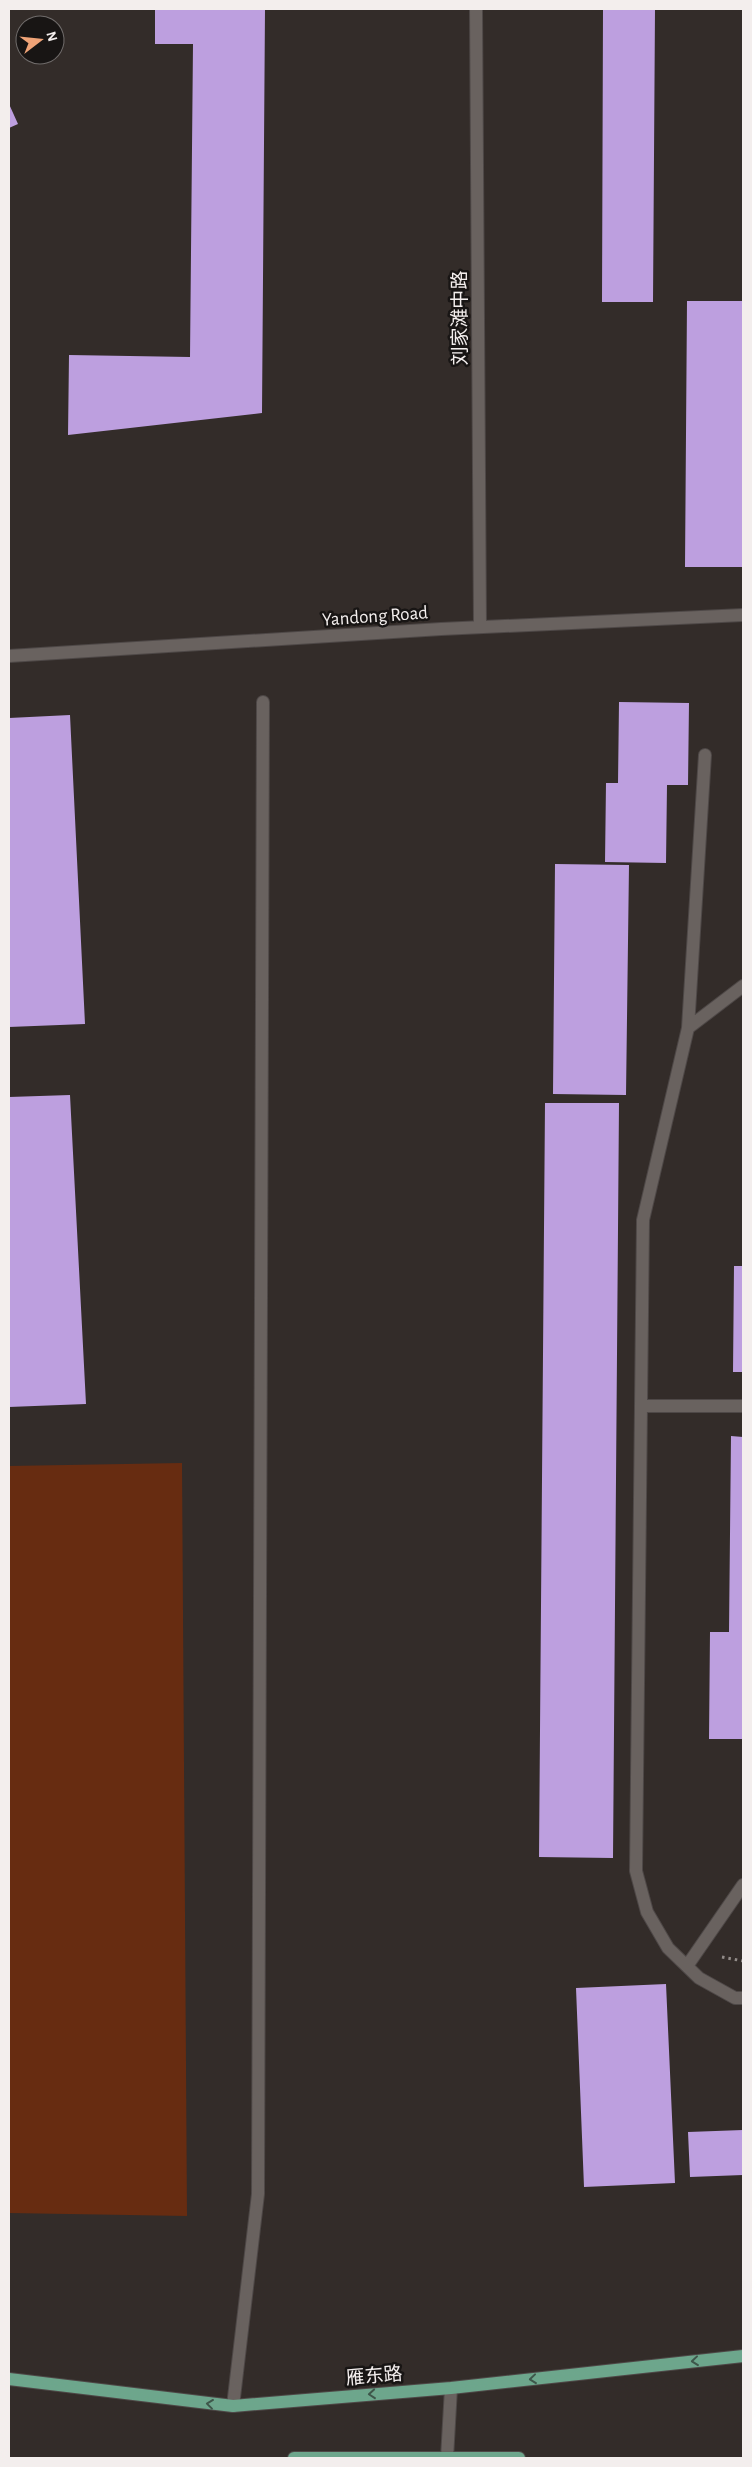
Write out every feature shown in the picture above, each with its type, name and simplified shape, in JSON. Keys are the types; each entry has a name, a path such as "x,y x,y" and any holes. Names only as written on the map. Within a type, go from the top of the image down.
{"main road":[{"name":"雁东路","path":"9,2379 233,2406 451,2388 743,2356"},
{"path":"294,2458 519,2458"}],"street":[{"name":"刘家滩中路","path":"476,9 480,627"},
{"name":"Yandong Road","path":"9,656 480,627 743,615"},
{"path":"233,2406 258,2194 264,702"},
{"path":"705,755 688,1028 643,1220 636,1871 647,1912 668,1948 698,1978 735,1998 743,1998"},
{"path":"688,1028 743,986"},
{"path":"641,1406 743,1406"},
{"path":"687,1966 743,1885"},
{"path":"447,2458 451,2388"}],"shaded area":[{"path":"182,1463 187,2216 9,2213 9,1466"}],"building":[{"path":"155,9 265,9 262,413 68,435 69,355 190,357 193,44 155,44"},
{"path":"603,9 655,9 653,302 602,302"},
{"path":"9,104 18,124 9,128"},
{"path":"687,301 743,301 743,567 685,567"},
{"path":"619,702 689,703 688,785 667,785 666,863 605,862 606,783 618,783"},
{"path":"70,715 85,1024 9,1027 9,718"},
{"path":"555,864 629,865 626,1095 553,1094"},
{"path":"70,1095 86,1404 9,1407 9,1097"},
{"path":"545,1103 619,1103 613,1858 539,1857"},
{"path":"734,1266 743,1266 743,1372 733,1372"},
{"path":"731,1436 743,1437 743,1739 709,1739 710,1632 729,1632"},
{"path":"666,1984 675,2183 584,2187 576,1988"},
{"path":"743,2130 743,2175 690,2177 688,2132"}]}
